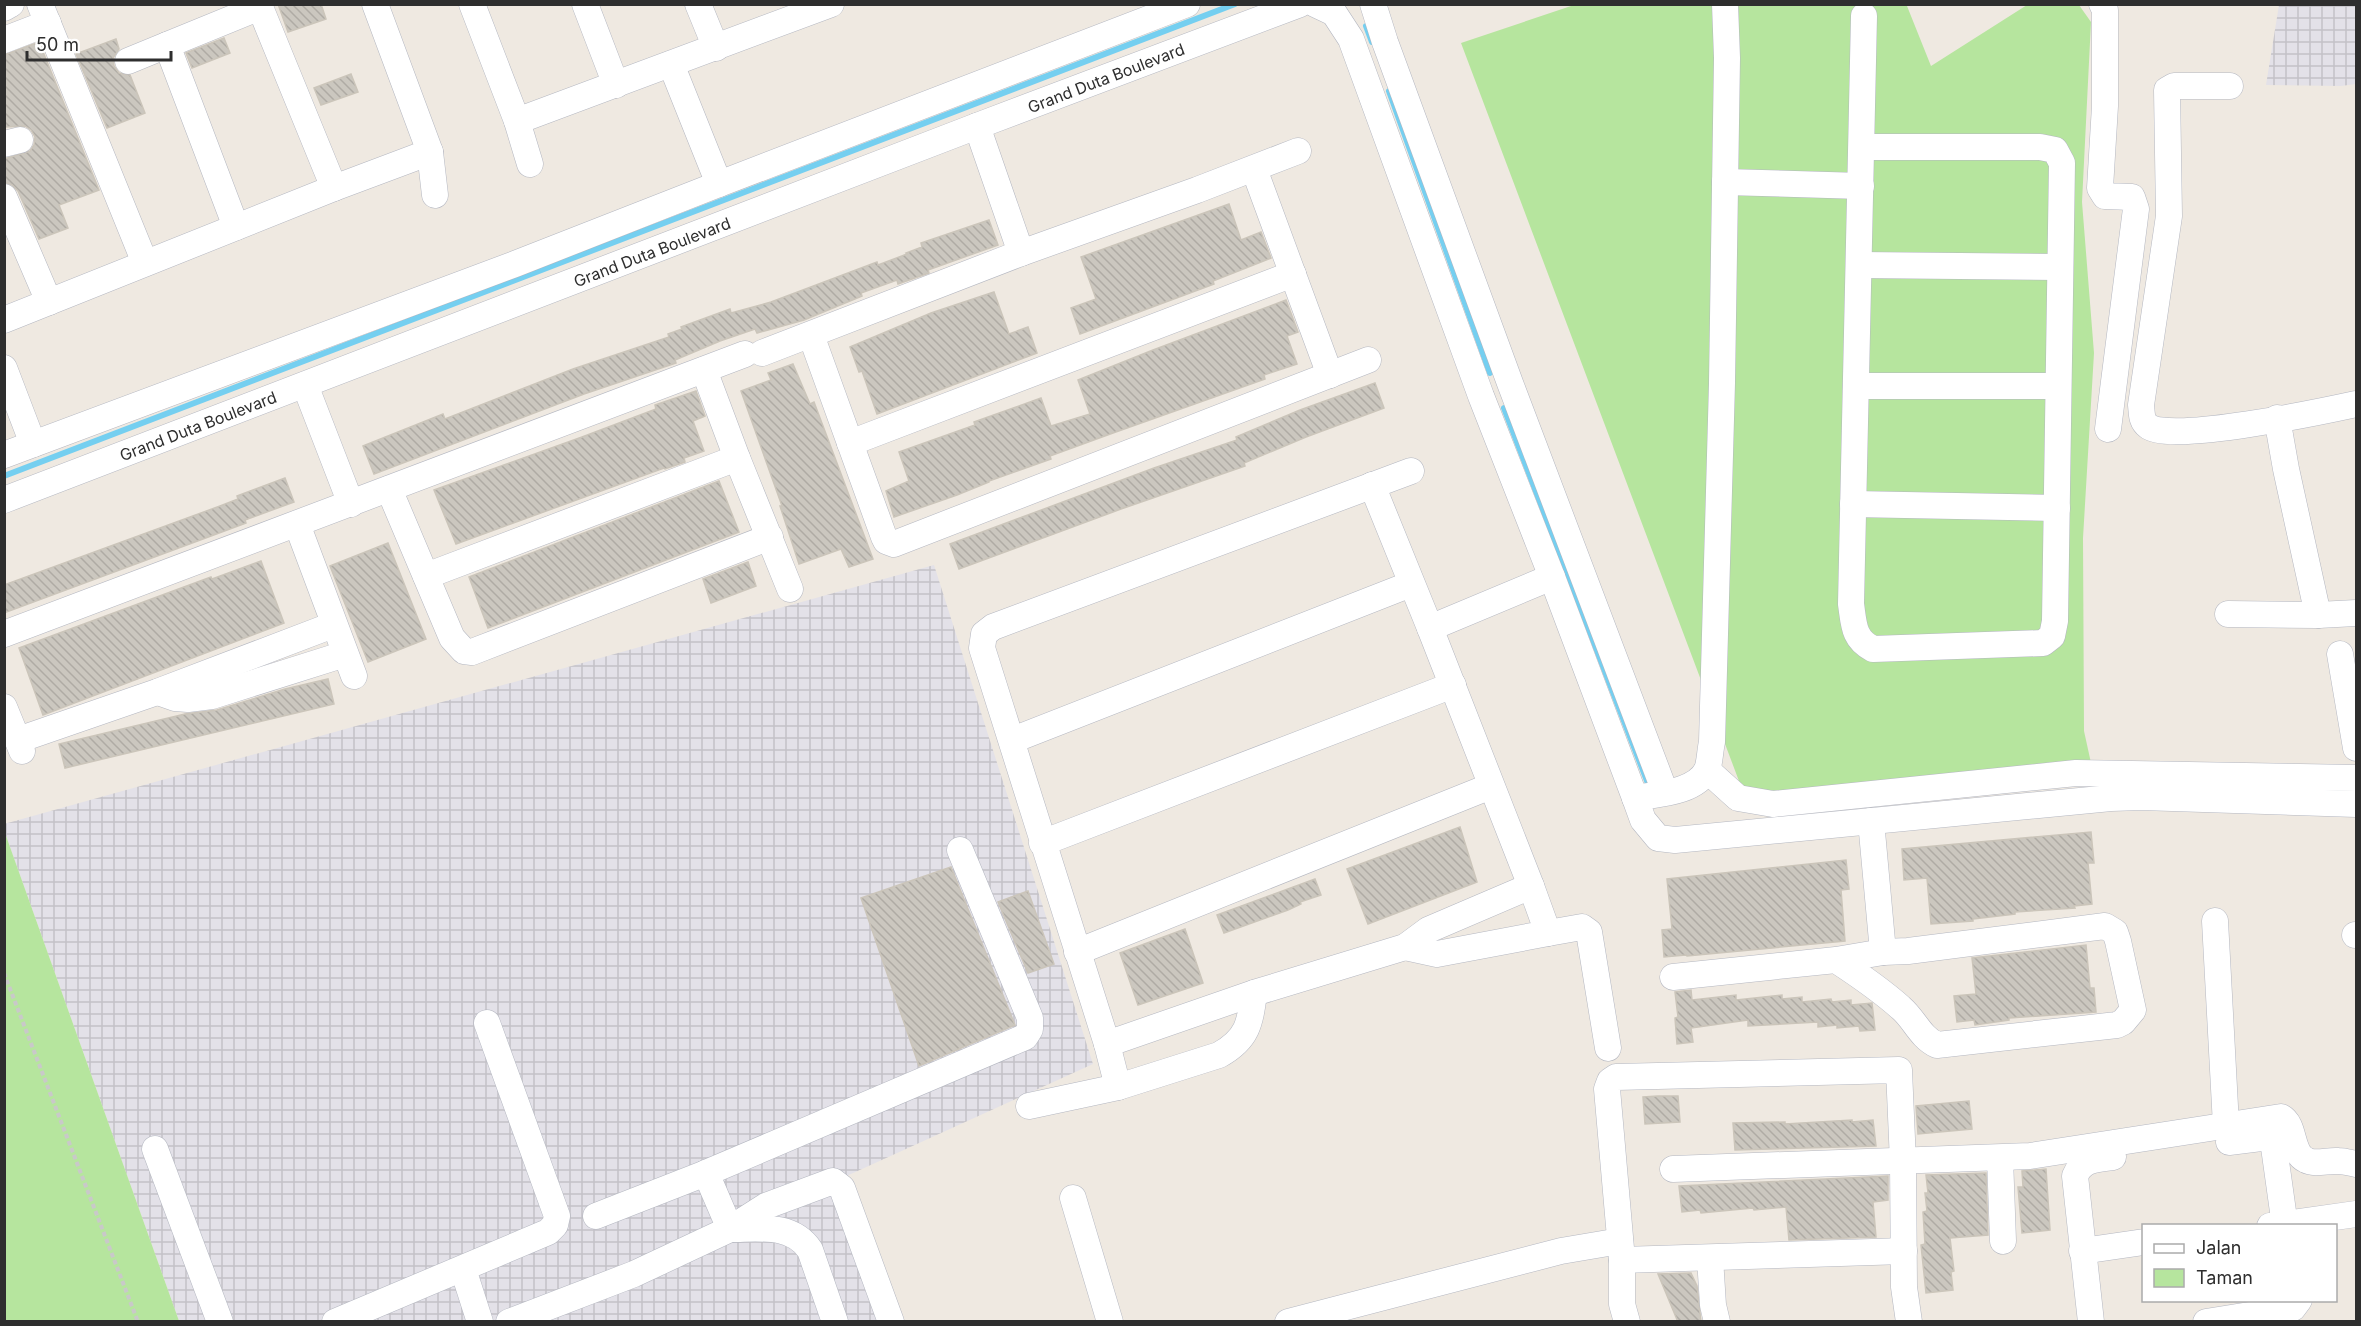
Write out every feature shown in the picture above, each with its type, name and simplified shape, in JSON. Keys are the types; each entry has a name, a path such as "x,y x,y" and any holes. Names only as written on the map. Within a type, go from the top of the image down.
{"street":[{"path":"4,8 11,4"},
{"path":"375,4 430,152 435,195"},
{"path":"472,4 531,164"},
{"path":"585,4 616,84"},
{"path":"698,4 716,48"},
{"name":"Grand Duta Boulevard","path":"4,500 297,388 719,184 1187,4"},
{"name":"Grand Duta Boulevard","path":"4,455 977,126 1300,4"},
{"path":"1373,4 1552,577 1643,820 1658,838 1675,840 1871,820 2111,786 2356,778"},
{"path":"1635,798 1688,786 1695,782 1707,770 1712,742 1725,182 1727,58 1725,4"},
{"path":"2102,4 2105,10 2104,106 2100,188 2105,196 2167,199"},
{"path":"128,61 263,6 334,188"},
{"path":"517,121 716,48 820,6"},
{"path":"1324,9 1351,39 1665,792"},
{"path":"4,40 44,14 145,263"},
{"path":"1862,147 2040,147 2055,150 2062,163 2055,621 2052,636 2043,643 1873,649 1862,644 1854,628 1851,604 1864,16"},
{"path":"167,45 236,227"},
{"path":"671,64 719,184"},
{"path":"2230,86 2174,86 2167,90 2169,216 2141,405 2142,418 2148,427 2161,432 2200,431 2356,405"},
{"path":"977,126 1021,253"},
{"path":"4,320 430,152"},
{"path":"4,634 704,370 811,335 1021,253 1298,152"},
{"path":"1254,169 1330,375"},
{"path":"1725,182 1861,186"},
{"path":"4,197 49,302"},
{"path":"2108,429 2136,209 2132,197"},
{"path":"1859,265 2060,267"},
{"path":"850,443 1293,274"},
{"path":"811,335 884,537 886,541 894,544 1368,360"},
{"path":"4,368 33,444"},
{"path":"704,370 790,590"},
{"path":"1856,386 2058,386"},
{"path":"297,388 343,508"},
{"path":"2277,418 2286,469 2319,615"},
{"path":"426,576 737,459"},
{"path":"1118,1087 1107,1044 982,648 984,634 993,627 1411,471"},
{"path":"1372,485 1453,685 1548,933"},
{"path":"389,489 452,638 464,651 472,652 770,537"},
{"path":"1853,504 2056,508"},
{"path":"157,692 175,698 188,699 212,696 350,665 333,625 297,524"},
{"path":"1430,628 1552,577"},
{"path":"1013,741 1411,584"},
{"path":"2228,614 2356,613"},
{"path":"4,707 20,745 333,625"},
{"path":"2340,654 2356,748"},
{"path":"1042,843 1453,685"},
{"path":"1707,770 1738,798 1773,804 2064,775 2111,786 2140,796 2356,804"},
{"path":"1077,951 1491,786"},
{"path":"1871,820 1883,952"},
{"path":"596,1216 706,1173 1025,1037 1030,1029 1030,1018 960,850"},
{"path":"1107,1044 1254,993 1405,947 1428,930 1531,886"},
{"path":"2215,921 2226,1125"},
{"path":"1673,977 1836,960 1883,952 1908,951 2105,926 2111,928 2118,941 2133,1010 2124,1022 2116,1025 1937,1045 1927,1040 1904,1010 1876,987 1836,960"},
{"path":"1405,947 1437,954 1582,927 1589,932 1593,943 1608,1048"},
{"path":"1029,1106 1118,1087 1219,1055 1231,1048 1243,1036 1250,1022 1254,993"},
{"path":"335,1322 548,1232 555,1225 557,1216 487,1023"},
{"path":"1627,1322 1622,1304 1621,1251 1607,1089 1610,1081 1616,1077 1899,1070 1904,1162 1905,1304 1909,1322"},
{"path":"1673,1168 2030,1156 2283,1118 2288,1122 2301,1157 2312,1162 2351,1160"},
{"path":"2091,1322 2074,1176 2081,1164 2093,1160 2269,1137 2275,1144 2280,1224"},
{"path":"155,1149 220,1322"},
{"path":"2000,1158 2003,1240"},
{"path":"706,1173 730,1229"},
{"path":"509,1322 634,1274 730,1229 766,1206 828,1182 836,1182 842,1188 891,1322"},
{"path":"1072,1198 1110,1322"},
{"path":"2287,1224 2356,1214"},
{"path":"730,1229 780,1229 793,1233 804,1241 810,1250 835,1322"},
{"path":"2082,1251 2142,1242"},
{"path":"1288,1322 1366,1312 1561,1251 1621,1251 1710,1258 1904,1251"},
{"path":"1710,1258 1713,1305 1718,1322"},
{"path":"463,1269 480,1322"},
{"path":"2206,1322 2293,1308 2298,1302"}],"path":[{"path":"4,973 138,1322"}],"shaded area":[{"path":"2279,5 2356,5 2356,84 2341,86 2266,85"},
{"path":"934,565 1093,1064 840,1179 882,1321 179,1321 5,833 4,824"}],"green space":[{"path":"1908,4 1931,66 2027,5 2079,5 2091,22 2082,202 2094,353 2083,538 2084,731 2091,763 1745,797 1461,43 1574,5"},
{"path":"5,833 179,1321 5,1321"}],"building":[{"path":"278,4 321,4 326,19 288,32"},
{"path":"224,38 230,53 192,68 186,53"},
{"path":"116,39 119,49 113,58 114,66 119,73 130,75 145,113 107,128 76,54"},
{"path":"39,42 99,190 59,205 68,228 39,239 18,191 12,185 4,182 4,159 30,151 35,137 25,126 4,127 4,55"},
{"path":"351,74 358,92 321,105 314,88"},
{"path":"1229,204 1241,240 1261,232 1271,258 1213,281 1214,284 1080,334 1071,308 1096,299 1081,257"},
{"path":"989,220 998,245 928,270 929,273 898,284 897,280 861,293 862,296 804,320 757,333 755,329 720,341 675,360 676,363 584,394 374,474 363,446 443,414 445,419 573,369 669,337 668,334 682,329 681,327 730,309 731,313 771,302 877,262 878,265 922,247 921,243"},
{"path":"994,292 1009,334 1028,327 1037,353 877,414 862,371 859,372 850,347 931,313"},
{"path":"1286,300 1298,332 1287,336 1297,364 1264,375 1265,379 1050,456 1051,459 894,517 886,491 909,481 899,452 1041,398 1051,426 1090,414 1078,380"},
{"path":"793,364 810,404 814,402 873,559 849,567 841,549 799,564 780,506 782,506 741,391 771,380 768,373"},
{"path":"1375,383 1384,408 1306,437 1244,463 1245,466 959,569 950,544 1154,468 1237,440 1236,437 1300,410"},
{"path":"696,391 705,416 693,421 704,451 684,458 685,462 456,544 434,490 582,437 656,409 655,405"},
{"path":"285,478 294,502 245,520 246,523 4,613 4,585 220,506 238,499 237,496"},
{"path":"719,481 739,532 488,628 469,577"},
{"path":"388,543 426,639 368,662 330,566"},
{"path":"261,561 284,623 43,715 19,648 211,577 212,579"},
{"path":"748,562 756,586 711,603 703,579"},
{"path":"328,679 334,704 65,768 59,744 185,714 217,710 285,689"},
{"path":"1460,827 1477,882 1368,924 1347,869"},
{"path":"2091,832 2094,863 2088,863 2092,904 2074,906 2075,908 2015,912 2015,914 1973,919 1973,921 1931,924 1927,878 1904,880 1902,849"},
{"path":"1846,860 1849,889 1841,890 1845,941 1664,957 1662,930 1672,929 1667,879"},
{"path":"951,867 1015,1025 919,1066 861,898"},
{"path":"1315,879 1321,895 1300,902 1301,904 1288,910 1224,933 1217,915"},
{"path":"1028,891 1054,964 1028,973 998,902"},
{"path":"1185,929 1203,983 1138,1005 1120,953"},
{"path":"2086,945 2090,988 2094,988 2096,1012 2009,1018 2009,1020 1975,1025 1974,1020 1957,1022 1954,996 1976,994 1972,958"},
{"path":"1691,990 1692,1000 1736,995 1736,1000 1782,995 1782,999 1802,997 1802,1002 1831,999 1832,1002 1851,1000 1851,1005 1872,1003 1875,1030 1860,1031 1859,1026 1818,1027 1818,1022 1748,1026 1748,1020 1691,1028 1693,1042 1677,1044 1675,1018 1678,1017 1675,992"},
{"path":"1678,1096 1680,1122 1645,1124 1643,1097"},
{"path":"1969,1101 1972,1129 1918,1134 1916,1106"},
{"path":"1852,1120 1852,1122 1873,1120 1876,1146 1735,1150 1733,1123 1785,1122 1785,1124"},
{"path":"2046,1169 2050,1230 2022,1233 2018,1187 2023,1187 2022,1171"},
{"path":"1986,1173 1988,1235 1950,1238 1954,1271 1951,1272 1953,1290 1926,1293 1921,1245 1925,1244 1923,1212 1927,1211 1926,1175"},
{"path":"1888,1176 1888,1200 1873,1202 1876,1237 1789,1240 1786,1207 1701,1213 1700,1210 1682,1212 1679,1186"},
{"path":"1691,1273 1697,1286 1701,1322 1678,1322 1658,1274"}],"waterway":[{"path":"4,476 1235,4"},
{"path":"1366,26 1372,42"},
{"path":"1389,91 1490,373"},
{"path":"1504,408 1649,786"}]}
